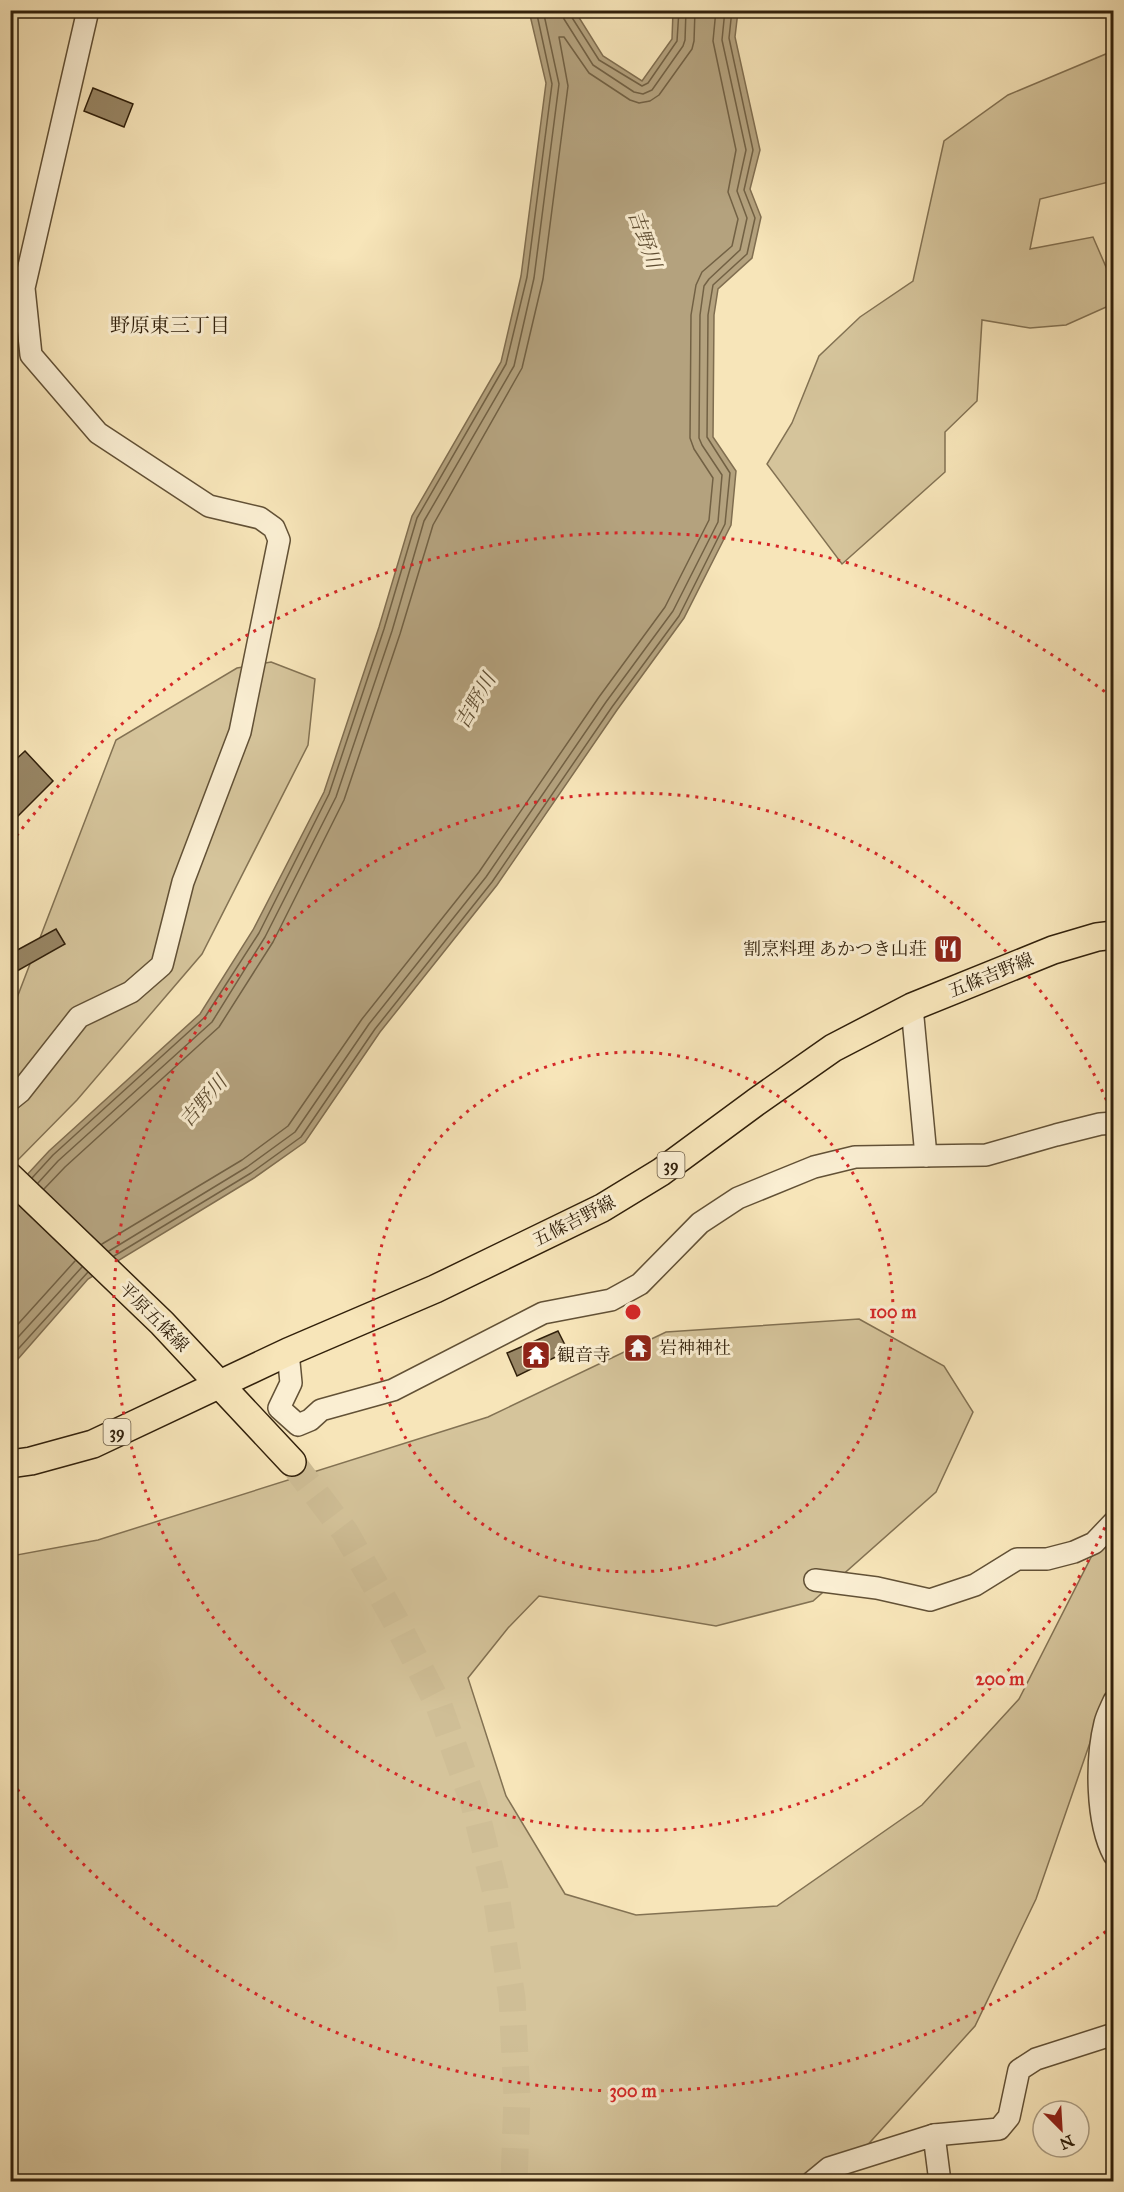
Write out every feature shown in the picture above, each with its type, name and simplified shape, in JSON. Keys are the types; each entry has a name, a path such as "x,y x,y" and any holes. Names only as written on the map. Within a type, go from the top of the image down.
{"main road":[{"name":"五條吉野線","path":"10,1464 31,1461 93,1444 288,1352 435,1289 602,1208 661,1172 833,1048 912,1007 1053,950 1097,937 1113,935"},
{"name":"平原五條線","path":"10,1177 162,1323 292,1462"}],"street":[{"path":"10,1100 20,1092 79,1017 131,992 162,965 183,882 240,732 279,540 274,528 261,518 208,506 98,433 31,355 24,288 88,10"},
{"path":"912,1007 926,1156"},
{"path":"288,1352 291,1383 279,1408 298,1425 310,1420 321,1410 393,1390 543,1313 611,1300 640,1284 700,1223 738,1198 814,1167 855,1157 986,1155 1113,1123"},
{"path":"815,1580 877,1588 930,1600 975,1585 1017,1560 1047,1559 1074,1552 1094,1543 1113,1522"},
{"path":"1113,1701 1105,1723 1100,1762 1101,1809 1108,1844 1113,1855"},
{"path":"812,2181 829,2168 934,2135 999,2128 1009,2116 1018,2070 1036,2059 1113,2034"},
{"path":"934,2135 940,2181"}],"shaded area":[{"path":"1113,51 1113,181 1040,199 1030,249 1093,237 1113,283 1113,304 1066,325 1030,328 982,320 977,401 945,432 945,472 842,564 767,464 792,423 819,356 860,317 913,281 944,141 1008,95"},
{"path":"271,662 315,679 308,745 202,954 77,1100 11,1167 10,1016 116,740 237,668"},
{"path":"859,1319 944,1366 973,1412 936,1492 813,1601 716,1626 539,1596 508,1628 468,1678 506,1796 565,1894 636,1915 777,1906 922,1805 1019,1699 1113,1514 1113,1676 1036,1899 975,2026 854,2160 846,2181 11,2182 11,1556 98,1540 488,1417 666,1332"}],"water":[{"name":"吉野川","path":"529,11 575,11 603,56 642,81 672,39 673,11 738,11 735,37 760,150 750,189 761,217 752,258 718,289 714,315 713,437 736,471 731,525 684,618 617,710 497,885 380,1032 305,1142 254,1178 88,1279 11,1367 11,1192 49,1151 200,1014 253,930 324,792 379,627 412,516 501,362 521,276 546,83"}],"building":[{"path":"93,88 133,104 124,127 84,111"},
{"path":"25,751 53,781 10,824 10,765"},
{"path":"56,929 65,944 10,975 10,954"},
{"path":"558,1331 568,1351 517,1376 507,1353"}],"tunnel":[{"path":"292,1462 345,1532 393,1616 439,1706 474,1804 495,1889 512,1998 517,2097 514,2182"}],"place":[{"name":"割烹料理 あかつき山荘","path":"948,949"},
{"name":"岩神神社","path":"638,1348"},
{"name":"観音寺","path":"536,1355"}],"district":[{"name":"野原東三丁目","path":"170,325"}]}
